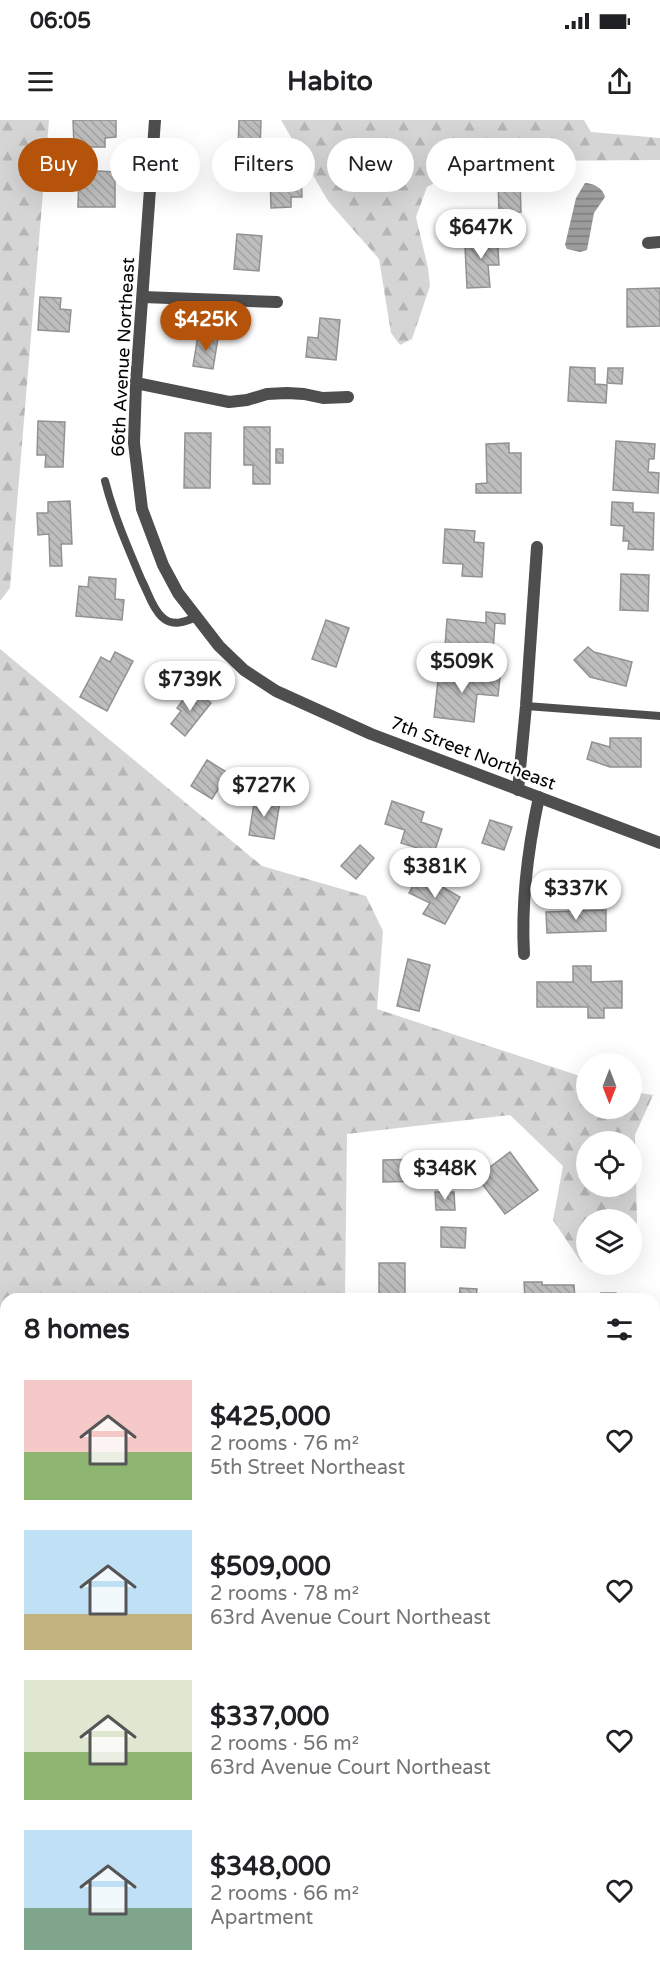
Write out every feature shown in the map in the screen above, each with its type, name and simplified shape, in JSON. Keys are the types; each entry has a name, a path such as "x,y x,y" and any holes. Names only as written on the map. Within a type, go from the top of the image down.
{"street":[{"name":"66th Avenue Northeast","path":"155,120 136,383 134,443 142,509 163,565 178,593 219,646 244,670 276,691"},
{"path":"144,297 277,302"},
{"path":"136,383 229,402 267,394 287,393 323,398 348,397"},
{"path":"518,790 537,547"},
{"name":"7th Street Northeast","path":"276,691 343,722 660,843"},
{"path":"524,954 522,918 531,835 539,797"}],"lane":[{"path":"105,481 111,504 129,550 153,604 162,618 170,622 185,622 196,617"},
{"path":"526,706 660,716"}],"green space":[{"path":"0,120 49,120 48,138 18,138 18,192 43,192 10,588 0,601"},
{"path":"281,120 584,120 591,132 660,138 660,160 576,161 576,138 426,138 426,190 416,217 430,286 412,339 400,345 391,333 379,259 328,201 315,179 315,138 291,138"},
{"path":"0,649 262,866 366,896 383,931 377,1009 576,1075 576,1119 642,1119 642,1093 653,1095 637,1131 576,1131 576,1197 636,1197 637,1209 576,1209 576,1254 553,1220 563,1166 510,1115 347,1134 345,1293 0,1293"}],"shaded area":[{"path":"585,183 597,187 605,197 594,213 587,250 580,252 567,249 565,245 576,198"}],"building":[{"path":"73,120 116,120 116,137 105,138 105,147 98,147 98,138 74,138"},
{"path":"239,120 261,120 260,138 238,138"},
{"path":"98,171 110,172 110,192 115,192 115,207 78,207 78,192 98,192"},
{"path":"271,192 302,192 302,197 291,197 291,207 271,208"},
{"path":"498,192 520,192 521,212 499,213"},
{"path":"497,233 499,265 488,265 490,287 467,288 465,246 476,245 475,234"},
{"path":"237,234 262,236 259,271 234,269"},
{"path":"660,288 660,326 627,327 627,289"},
{"path":"40,297 61,298 60,309 71,310 69,332 38,330"},
{"path":"320,318 340,320 336,360 306,357 308,337 318,338"},
{"path":"198,335 218,338 213,369 193,366"},
{"path":"570,367 595,368 595,384 607,385 606,403 568,401"},
{"path":"608,368 623,368 622,384 607,383"},
{"path":"38,421 65,422 63,467 45,467 46,455 37,455"},
{"path":"244,427 270,427 270,484 253,484 253,465 244,465"},
{"path":"185,433 211,433 210,488 184,488"},
{"path":"616,441 655,444 654,459 649,459 648,472 659,473 658,493 613,490"},
{"path":"509,443 509,453 521,453 521,493 476,493 476,484 487,483 486,444"},
{"path":"276,449 283,449 283,463 276,463"},
{"path":"70,501 72,544 61,544 62,566 50,566 49,534 38,535 37,513 48,513 48,502"},
{"path":"612,502 633,503 633,512 654,513 653,550 628,549 629,541 623,541 624,526 611,525"},
{"path":"445,529 475,531 474,542 484,543 482,577 462,576 463,564 443,563"},
{"path":"621,574 649,575 648,611 620,610"},
{"path":"89,577 116,579 115,599 124,600 122,620 76,616 79,586 88,587"},
{"path":"486,612 505,614 505,624 495,623 492,664 444,660 447,619 486,623"},
{"path":"326,620 349,628 336,667 312,659"},
{"path":"588,647 594,652 632,662 626,686 590,677 574,660"},
{"path":"115,652 133,661 107,711 80,697 101,657 110,662"},
{"path":"439,671 500,677 498,696 477,694 474,722 434,717"},
{"path":"192,688 211,703 185,736 171,724 181,711 177,708"},
{"path":"610,738 641,738 641,767 610,767 587,759 592,742 610,747"},
{"path":"207,760 228,773 212,799 191,786"},
{"path":"255,797 280,801 274,839 249,835"},
{"path":"392,801 424,812 421,822 442,829 434,853 401,843 405,830 385,824"},
{"path":"490,820 512,827 504,850 482,843"},
{"path":"360,845 374,858 356,879 341,866"},
{"path":"420,874 460,897 445,924 423,914 430,903 409,893"},
{"path":"606,910 606,931 547,933 546,912"},
{"path":"408,959 430,965 419,1011 397,1006"},
{"path":"573,966 591,966 591,982 622,981 622,1008 604,1008 604,1018 588,1018 588,1007 537,1007 537,982 573,982"},
{"path":"510,1152 538,1190 505,1214 477,1177"},
{"path":"424,1159 425,1181 383,1182 383,1160"},
{"path":"435,1192 454,1192 455,1210 436,1210"},
{"path":"441,1227 466,1228 465,1248 441,1247"},
{"path":"379,1263 405,1263 405,1293 379,1293"},
{"path":"524,1282 542,1282 542,1285 574,1285 575,1293 525,1293"},
{"path":"460,1288 477,1289 477,1293 460,1293"}]}
